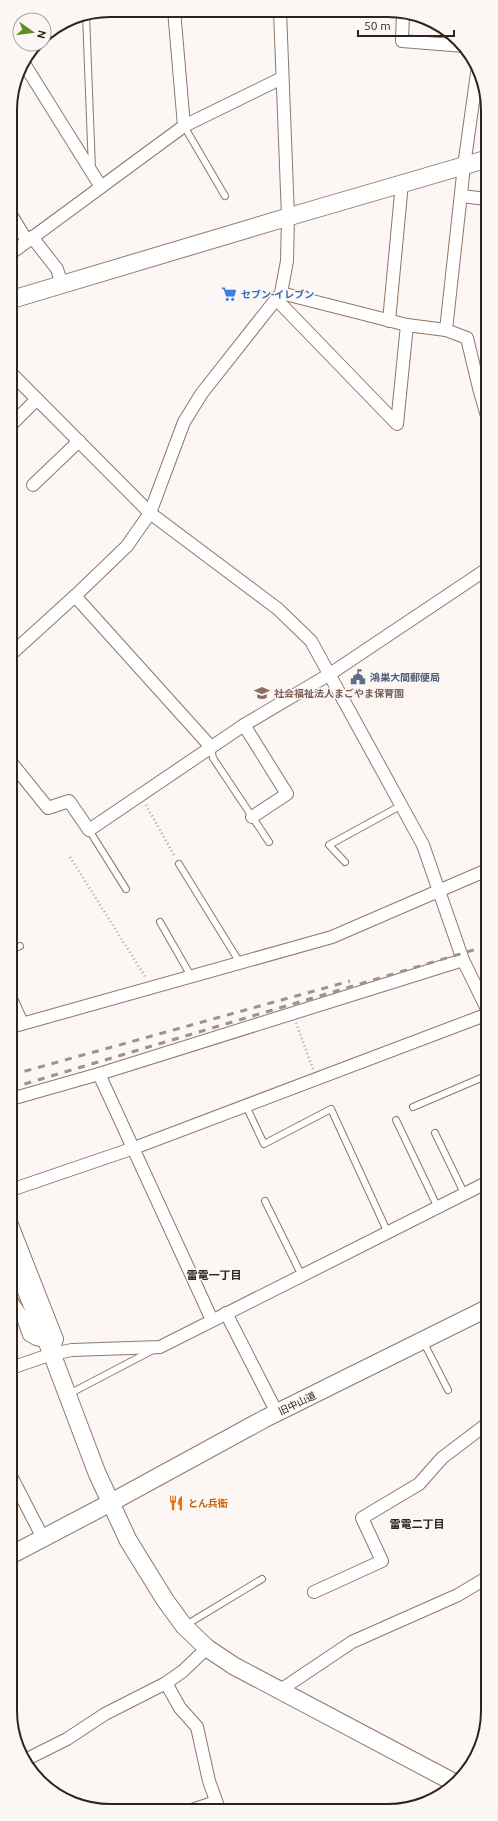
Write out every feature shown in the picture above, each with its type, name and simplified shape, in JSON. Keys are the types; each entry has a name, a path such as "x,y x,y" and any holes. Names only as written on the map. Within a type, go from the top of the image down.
{"street":[{"path":"175,17 184,126"},
{"path":"17,649 127,546 150,513 184,422 202,393 279,296 287,261 288,217 280,17"},
{"path":"403,18 402,41 455,45"},
{"path":"27,69 101,187"},
{"path":"17,248 184,126 282,78"},
{"path":"446,330 464,166 479,93"},
{"path":"17,298 481,161"},
{"path":"389,321 402,183"},
{"path":"461,196 481,198"},
{"path":"17,223 29,239 57,269 62,285"},
{"path":"279,296 407,325 446,330 467,338 481,395"},
{"path":"279,296 397,424 407,325"},
{"path":"17,379 150,513 278,609 311,641 423,845 463,960 481,995"},
{"path":"17,419 37,399"},
{"path":"33,485 79,441"},
{"path":"17,770 48,808 69,801 88,830 244,725 330,674 481,573"},
{"path":"75,596 211,747"},
{"path":"244,725 287,794 252,817"},
{"path":"17,1025 332,937 440,892 481,873"},
{"path":"17,1097 99,1074 463,960"},
{"path":"17,1013 22,1023"},
{"path":"17,1188 134,1148 481,1017"},
{"path":"99,1074 212,1320"},
{"path":"17,1309 23,1318 29,1335 50,1348 72,1350 160,1347 481,1185"},
{"path":"17,1237 57,1339 50,1348 17,1365"},
{"path":"17,1268 50,1348 110,1504 128,1540 165,1600 184,1626 207,1648 234,1666 450,1780"},
{"name":"旧中山道","path":"17,1552 110,1504 277,1413 481,1312"},
{"path":"226,1313 277,1413"},
{"path":"314,1592 382,1561 362,1518 419,1484 442,1458 481,1428"},
{"path":"17,1488 43,1538"},
{"path":"279,1691 352,1642 458,1595 481,1581"},
{"path":"29,1758 67,1739 105,1714 166,1683 183,1671 207,1648"},
{"path":"166,1683 180,1708 197,1727 217,1804"}],"lane":[{"path":"86,20 93,173"},
{"path":"184,126 224,196"},
{"path":"211,747 213,758 269,842"},
{"path":"345,862 329,845 402,805"},
{"path":"88,830 126,889"},
{"path":"179,864 240,963"},
{"path":"160,922 191,976"},
{"path":"413,1107 481,1078"},
{"path":"246,1106 264,1144 331,1109 388,1233"},
{"path":"396,1120 438,1208"},
{"path":"435,1133 464,1193"},
{"path":"265,1201 302,1276"},
{"path":"422,1341 448,1390"},
{"path":"67,1395 160,1347"},
{"path":"184,1626 262,1580"}],"path":[{"path":"140,796 179,864"},
{"path":"70,857 151,987"},
{"path":"293,1013 316,1079"}],"railway":[{"path":"17,1086 481,948"},
{"path":"17,1073 350,981"}],"place":[{"name":"セブン-イレブン","path":"229,294"},
{"name":"鴻巣大間郵便局","path":"358,677"},
{"name":"社会福祉法人まごやま保育園","path":"262,693"},
{"name":"とん兵衛","path":"176,1503"}],"district":[{"name":"雷電一丁目","path":"214,1275"},
{"name":"雷電二丁目","path":"417,1524"}]}
